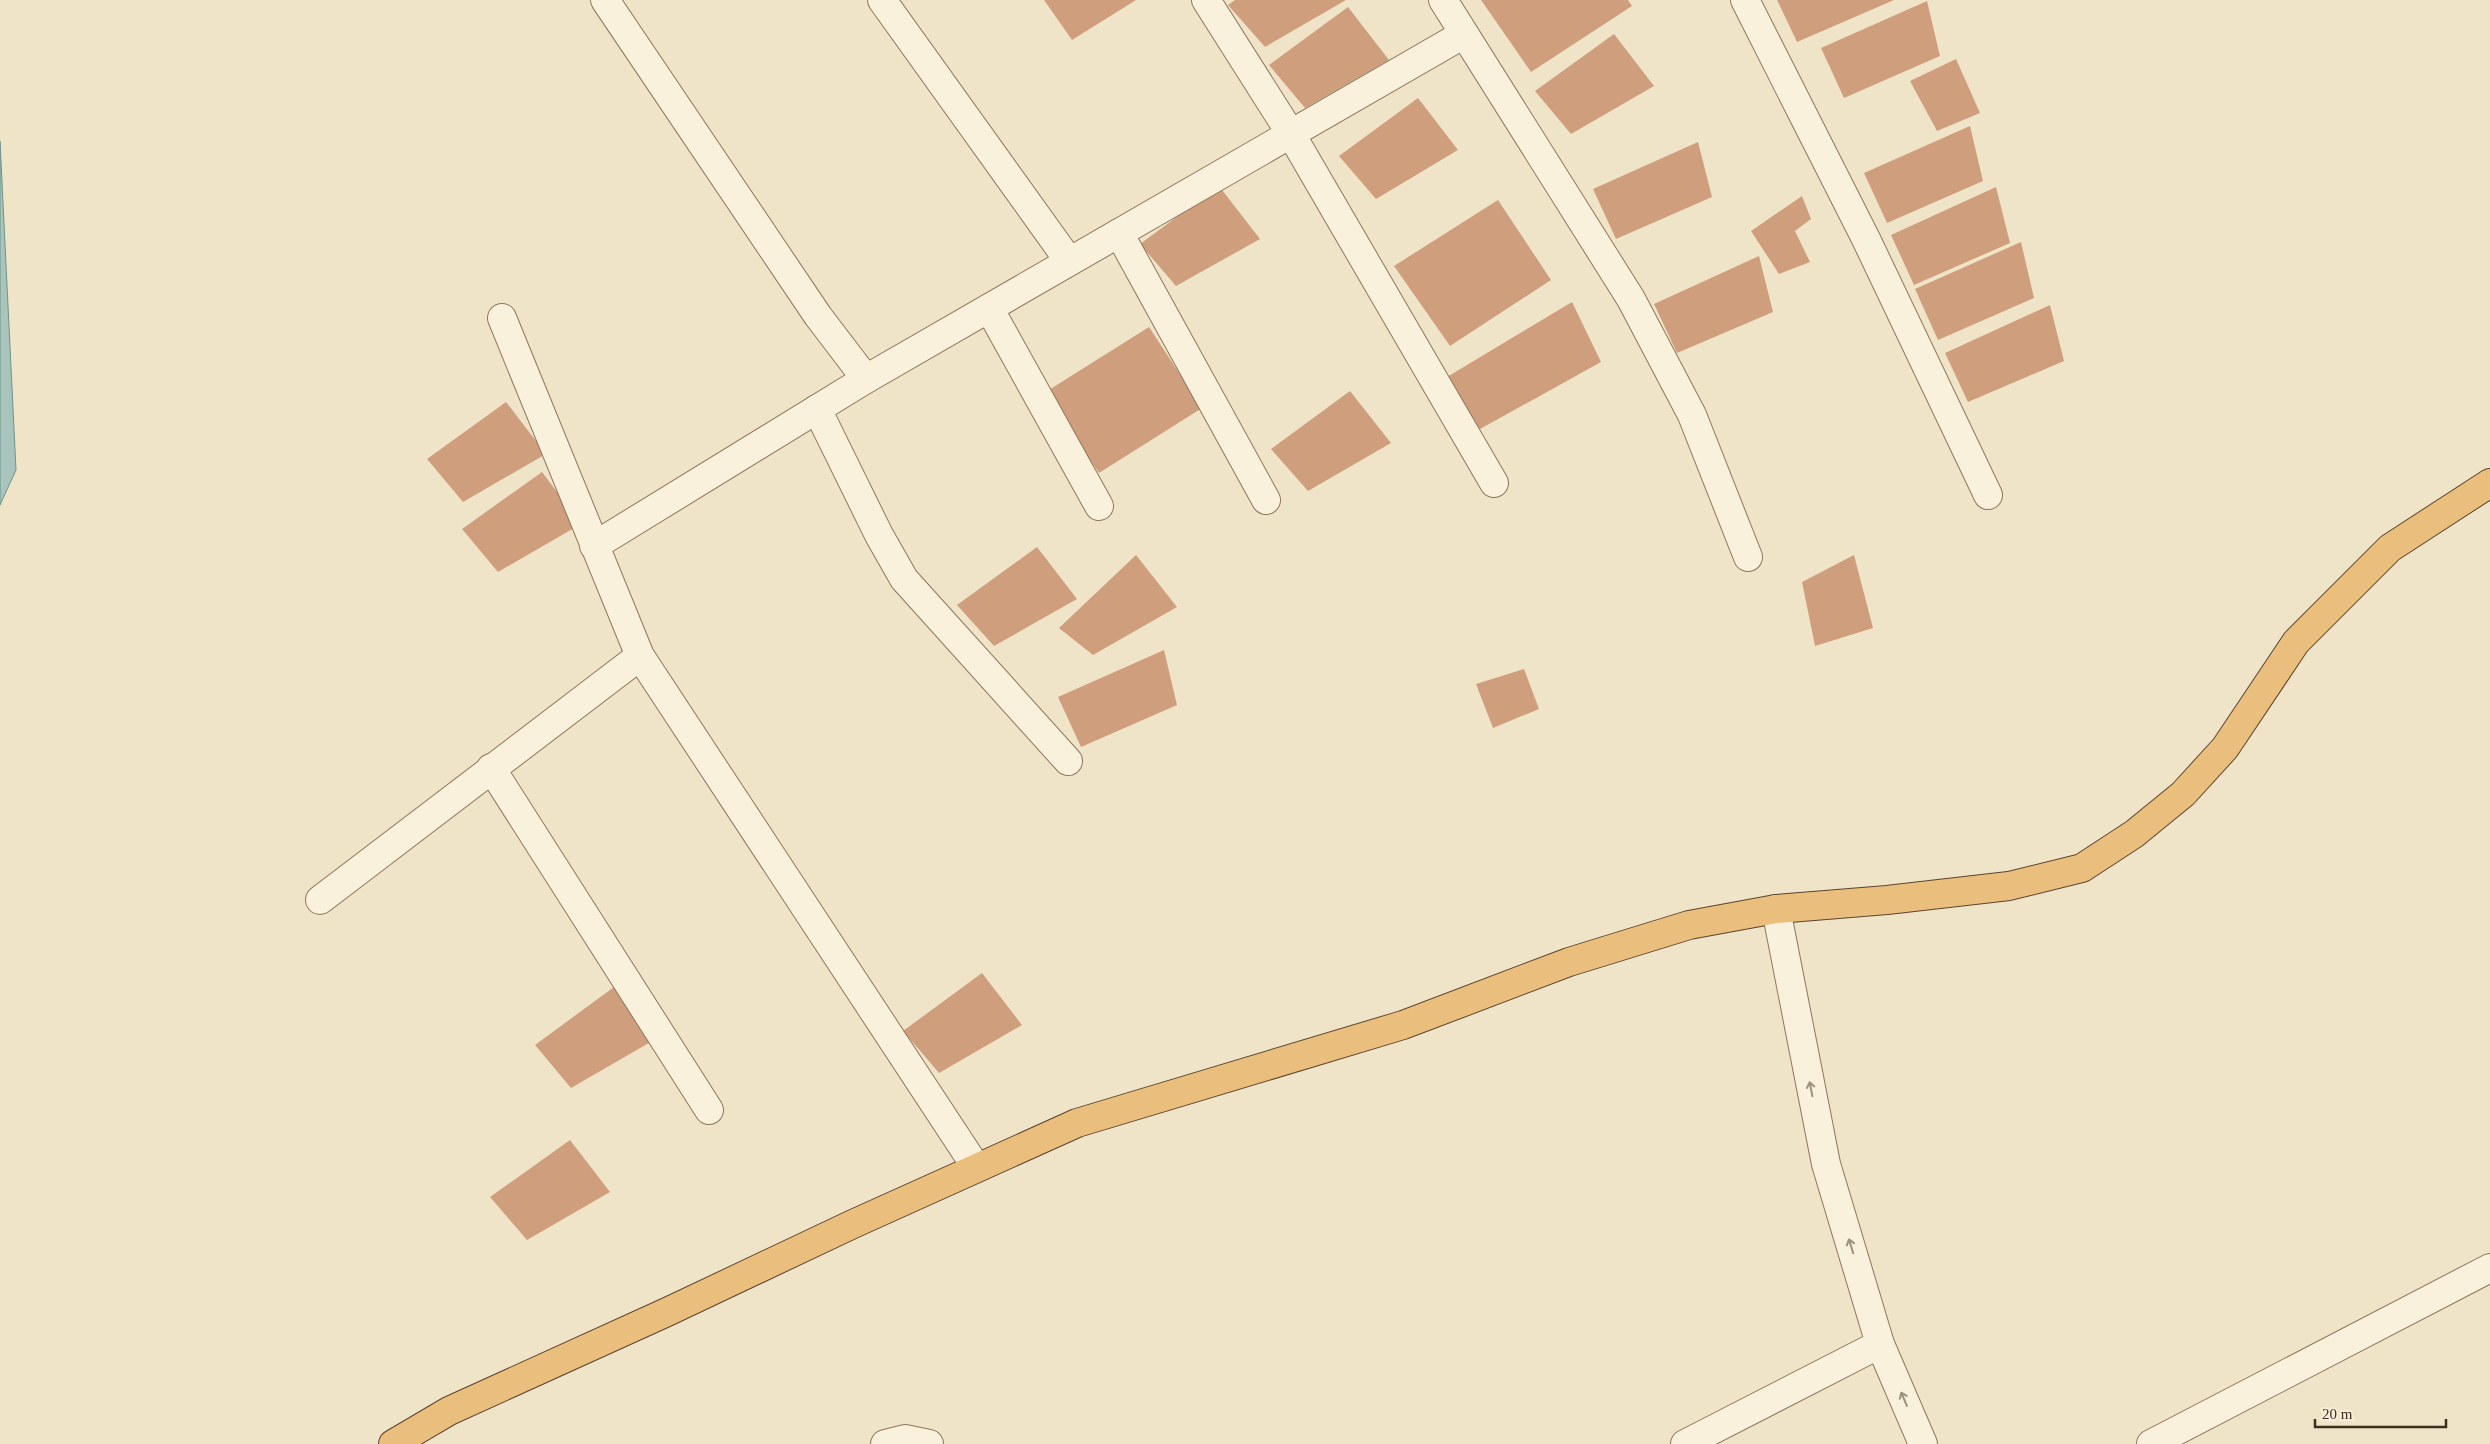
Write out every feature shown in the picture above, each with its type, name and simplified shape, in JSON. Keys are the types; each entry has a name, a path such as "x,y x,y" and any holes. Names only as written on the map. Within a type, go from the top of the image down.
{"highway":[{"path":"393,1444 449,1411 976,1168 1078,1123 1403,1025 1570,962 1689,925 1776,909 1887,900 2009,886 2082,868 2134,834 2183,794 2225,748 2296,642 2390,548 2490,483"}],"street":[{"path":"605,0 818,316 866,379"},
{"path":"882,0 1069,262"},
{"path":"1206,0 1291,134 1494,483"},
{"path":"1443,0 1631,299 1692,415 1748,557"},
{"path":"1745,0 1866,239 1988,495"},
{"path":"594,546 866,379 1464,34"},
{"path":"1119,233 1266,500"},
{"path":"989,308 1099,506"},
{"path":"502,318 640,656 976,1168"},
{"path":"817,409 879,536 904,579 1068,761"},
{"path":"320,900 640,656"},
{"path":"491,768 709,1110"},
{"path":"1776,909 1826,1164 1880,1344 1923,1444"},
{"path":"2151,1444 2490,1268"},
{"path":"1684,1444 1880,1344"},
{"path":"885,1444 905,1439 929,1444"}],"water":[{"path":"0,141 16,470 0,505"}],"building":[{"path":"1044,0 1136,0 1072,40"},
{"path":"1235,0 1346,0 1265,47 1228,5"},
{"path":"1481,0 1628,0 1632,6 1531,72"},
{"path":"1777,0 1894,0 1797,42"},
{"path":"1927,1 1940,56 1844,98 1821,48"},
{"path":"1348,7 1389,60 1305,108 1269,65"},
{"path":"1614,34 1654,86 1571,134 1535,91"},
{"path":"1956,59 1980,113 1937,131 1910,81"},
{"path":"1418,98 1458,150 1376,199 1339,156"},
{"path":"1970,126 1983,181 1887,223 1864,173"},
{"path":"1698,142 1712,197 1616,239 1593,189"},
{"path":"1219,186 1260,239 1176,286 1140,244"},
{"path":"1996,187 2010,243 1914,285 1891,235"},
{"path":"1802,196 1811,219 1795,231 1810,262 1779,274 1751,231"},
{"path":"1498,200 1551,280 1450,346 1394,266"},
{"path":"2021,242 2034,298 1938,340 1915,289"},
{"path":"1759,256 1773,312 1677,353 1654,304"},
{"path":"1572,302 1601,362 1480,429 1447,377"},
{"path":"2050,305 2064,361 1968,402 1945,353"},
{"path":"1149,327 1202,408 1099,473 1044,393"},
{"path":"1350,391 1391,443 1308,491 1271,449"},
{"path":"506,402 546,454 463,502 427,459"},
{"path":"542,472 581,524 498,572 462,529"},
{"path":"1037,547 1077,599 994,646 957,605"},
{"path":"1136,555 1177,607 1093,655 1059,628"},
{"path":"1854,555 1873,628 1815,646 1802,582"},
{"path":"1164,650 1177,705 1081,747 1058,697"},
{"path":"1524,669 1539,709 1493,728 1476,684"},
{"path":"982,973 1022,1025 939,1073 903,1031"},
{"path":"614,987 654,1040 571,1088 535,1045"},
{"path":"570,1140 610,1192 527,1240 490,1197"}]}
